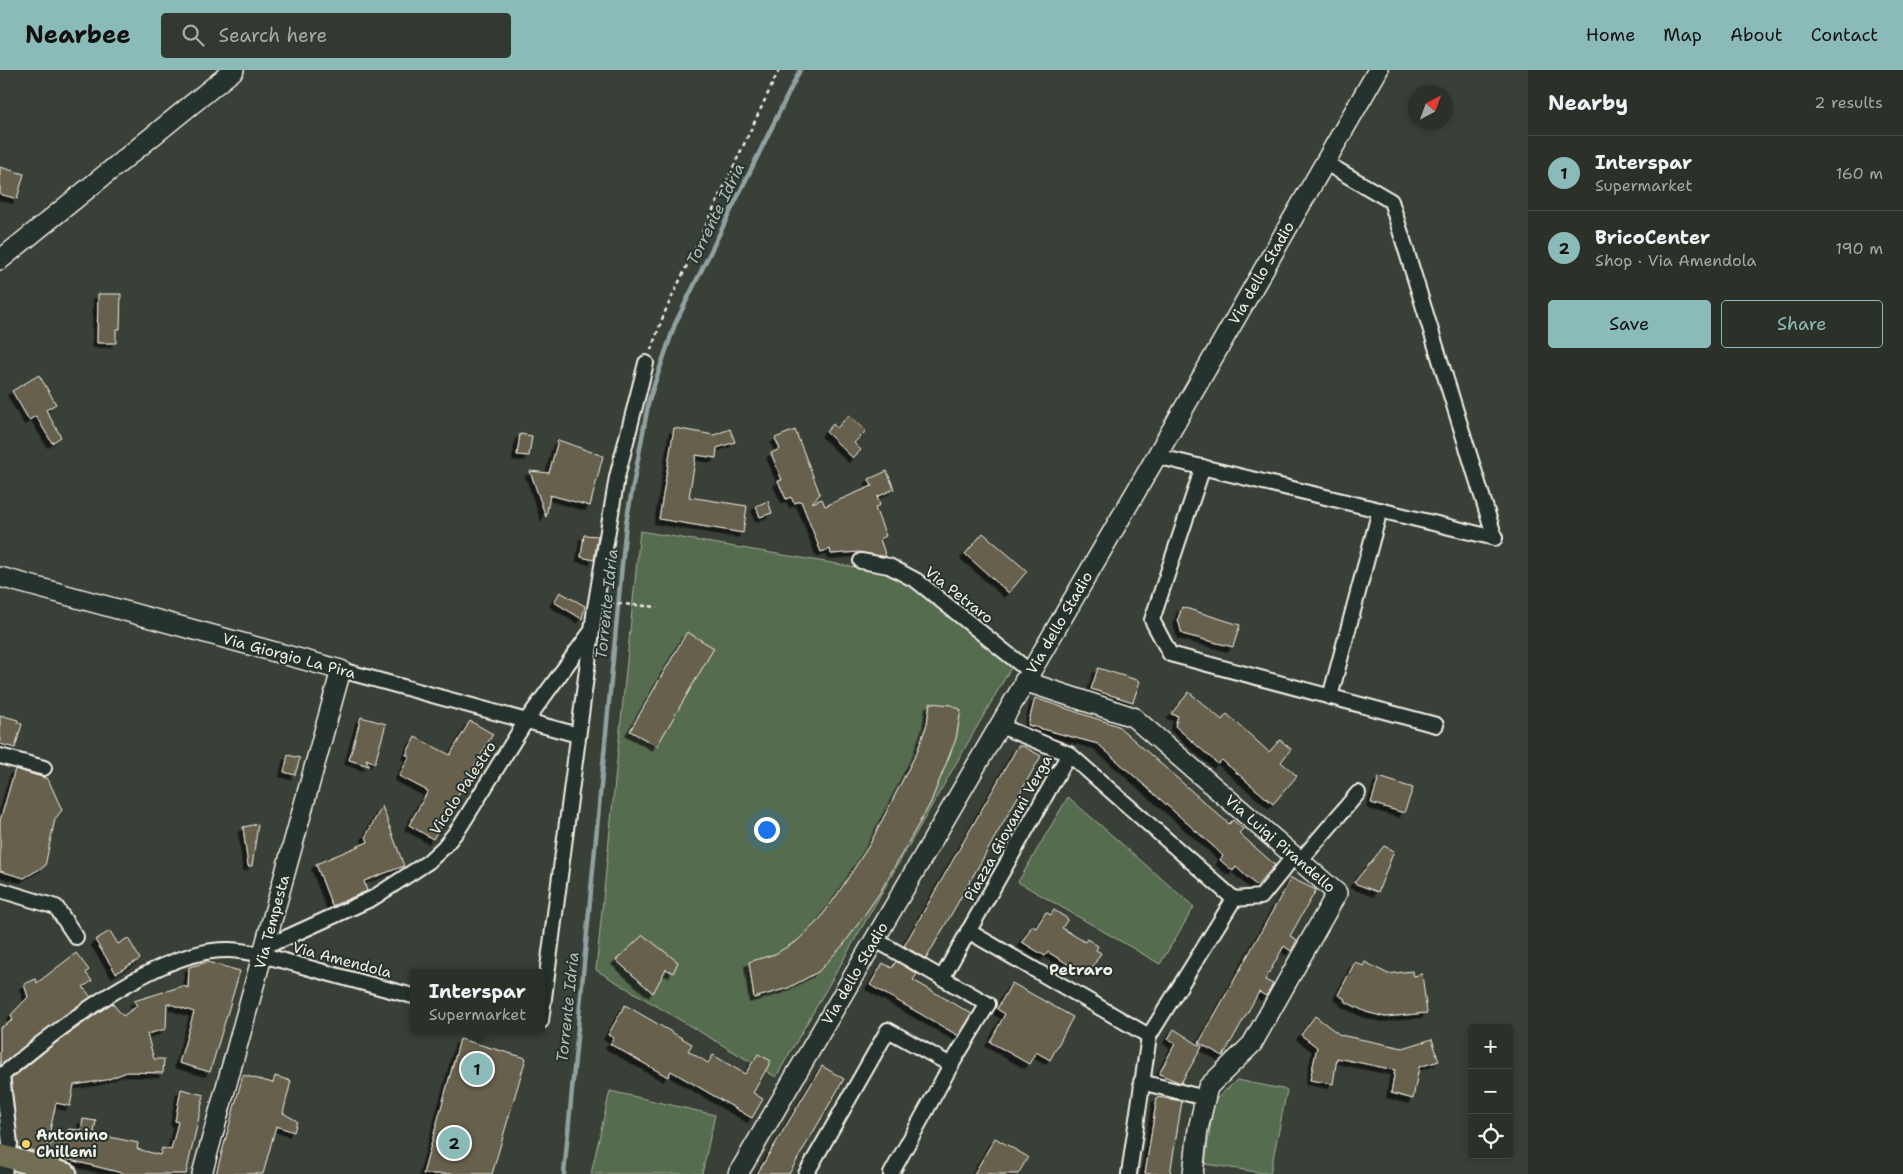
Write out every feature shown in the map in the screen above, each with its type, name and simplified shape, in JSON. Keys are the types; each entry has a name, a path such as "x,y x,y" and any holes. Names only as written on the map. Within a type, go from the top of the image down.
{"main road":[{"path":"4,1162 66,1174"}],"street":[{"path":"0,260 234,70"},
{"name":"Via dello Stadio","path":"738,1174 1026,676 1154,460 1378,70"},
{"path":"1154,460 1203,467 1495,538 1391,201 1324,162"},
{"path":"545,990 592,630 617,477 646,363"},
{"path":"1203,467 1152,620 1170,654 1436,725"},
{"path":"1330,697 1380,510"},
{"name":"Via Petraro","path":"861,561 889,566 916,581 1026,676"},
{"name":"Via Giorgio La Pira","path":"0,577 578,735"},
{"name":"Vicolo Palestro","path":"264,950 281,940 373,898 428,862 444,847 460,827 526,721 592,630"},
{"name":"Via Tempesta","path":"202,1174 341,670"},
{"name":"Via Luigi Pirandello","path":"1026,676 1133,717 1337,893 1252,1044 1237,1061 1213,1081 1204,1098 1192,1174"},
{"path":"998,725 1069,754"},
{"name":"Piazza Giovanni Verga","path":"942,978 1069,754 1234,899"},
{"path":"0,756 44,768"},
{"path":"1129,1174 1149,1036 1234,899 1261,897 1358,792"},
{"path":"0,890 56,907 76,937"},
{"path":"968,931 1149,1036"},
{"path":"874,939 988,1004 951,1065 891,1174"},
{"name":"Via Amendola","path":"1,1076 90,1009 169,963 205,952 264,950 410,995"},
{"path":"806,1174 888,1030 951,1065"},
{"path":"1,1076 10,1144 4,1162"},
{"path":"1141,1082 1204,1098"}],"path":[{"path":"646,363 664,314 779,70"},
{"path":"606,603 658,607"}],"green space":[{"path":"640,531 885,572 911,585 1012,666 776,1077 596,970"},
{"path":"1068,797 1194,907 1160,964 1018,882"},
{"path":"1237,1080 1287,1090 1270,1174 1205,1164 1214,1101"},
{"path":"610,1091 715,1115 702,1174 591,1174"}],"building":[{"path":"0,167 24,174 17,199 0,194"},
{"path":"98,294 121,294 120,329 116,329 116,343 97,343"},
{"path":"39,375 56,404 46,410 61,437 52,443 36,416 29,420 12,391"},
{"path":"849,415 866,431 854,443 861,450 853,458 826,432 833,424 837,428"},
{"path":"674,428 714,435 730,429 735,442 717,448 716,458 696,455 689,497 747,506 743,533 659,519"},
{"path":"795,430 820,494 812,503 822,499 825,506 872,486 869,479 887,471 894,489 877,497 880,505 875,508 886,536 880,539 886,557 859,552 831,554 830,549 821,552 801,501 794,503 791,497 786,499 778,481 782,480 771,453 780,449 775,438"},
{"path":"520,434 532,436 529,456 517,455"},
{"path":"558,440 603,456 590,506 550,495 546,517 530,471 549,473"},
{"path":"768,501 772,513 760,517 756,506"},
{"path":"983,533 1027,571 1009,593 965,554"},
{"path":"584,535 598,536 594,560 581,557"},
{"path":"560,592 585,606 582,619 554,602"},
{"path":"1182,607 1240,625 1233,647 1182,634 1178,619"},
{"path":"687,632 714,648 657,746 630,731"},
{"path":"1098,668 1140,681 1133,702 1091,689"},
{"path":"1189,692 1222,720 1227,714 1269,752 1280,740 1291,749 1281,762 1297,776 1273,804 1222,760 1218,764 1175,726 1178,716 1171,714"},
{"path":"1035,698 1118,726 1229,824 1233,820 1243,829 1239,833 1275,865 1257,886 1236,867 1233,871 1220,860 1223,856 1214,847 1098,744 1028,725"},
{"path":"930,703 951,705 961,710 956,739 930,804 879,894 844,944 818,972 788,988 754,998 749,962 775,954 797,941 819,920 837,895 870,844 917,752 927,724"},
{"path":"0,715 18,720 18,723 22,724 15,748 0,744"},
{"path":"361,717 386,724 375,763 366,759 369,766 349,760"},
{"path":"470,721 493,734 433,839 409,825 428,791 399,776 410,756 406,755 415,737 450,755"},
{"path":"1018,746 1023,746 1041,756 926,959 904,946"},
{"path":"288,755 300,758 295,775 284,772"},
{"path":"15,769 48,779 62,810 55,819 45,866 24,878 0,871 0,821"},
{"path":"1379,777 1413,788 1404,813 1371,803"},
{"path":"382,806 404,866 364,881 367,891 332,906 316,864 368,842 366,836"},
{"path":"258,824 252,866 248,866 243,827"},
{"path":"1384,846 1394,851 1378,892 1354,883"},
{"path":"1291,878 1316,890 1290,936 1297,940 1291,951 1284,946 1265,980 1273,984 1266,996 1259,992 1223,1056 1199,1043"},
{"path":"1054,910 1068,919 1062,928 1085,942 1087,939 1098,946 1096,950 1101,953 1089,973 1072,963 1071,966 1048,952 1045,956 1022,942 1032,926 1036,928 1046,912 1051,915"},
{"path":"110,931 118,944 128,938 140,959 116,973 95,940"},
{"path":"643,935 678,962 673,973 666,969 653,993 616,960"},
{"path":"76,953 89,970 86,973 92,981 83,987 91,997 0,1066 0,1028 13,1020 11,1015 28,997 24,984 36,979 37,983"},
{"path":"896,961 917,974 913,980 972,1014 959,1036 870,985 883,963 892,968"},
{"path":"207,962 240,971 210,1072 179,1063 194,1012 167,1003 166,1029 147,1034 154,1059 164,1059 163,1073 127,1072 106,1080 74,1085 70,1106 56,1103 46,1149 69,1129 81,1130 83,1119 96,1121 94,1132 100,1135 138,1143 137,1149 160,1155 162,1148 171,1150 178,1122 175,1121 181,1089 204,1095 186,1174 126,1174 18,1147 11,1079 53,1045 112,1003 123,1016 137,1006 134,1001 183,986 188,988 189,967"},
{"path":"1355,962 1363,966 1365,962 1388,974 1412,971 1414,976 1422,974 1427,1013 1385,1017 1366,1012 1344,1001 1345,999 1338,995"},
{"path":"1012,983 1073,1017 1050,1060 1036,1052 1029,1064 990,1042 1005,1014 997,1009"},
{"path":"625,1005 692,1044 688,1051 708,1063 713,1055 745,1074 758,1054 771,1061 753,1093 763,1099 752,1118 671,1071 668,1077 610,1044 614,1038 608,1035"},
{"path":"1315,1016 1340,1035 1403,1048 1432,1039 1439,1061 1419,1067 1413,1099 1391,1093 1395,1070 1337,1058 1333,1084 1310,1080 1317,1047 1301,1035"},
{"path":"1174,1029 1202,1047 1181,1083 1159,1074 1175,1044 1168,1039"},
{"path":"460,1039 526,1058 492,1174 423,1174"},
{"path":"822,1066 844,1079 789,1174 757,1174"},
{"path":"243,1075 273,1083 275,1076 291,1081 283,1113 297,1121 294,1132 276,1126 263,1174 216,1174"},
{"path":"1157,1097 1182,1101 1170,1174 1145,1174"},
{"path":"995,1138 1028,1157 1018,1174 974,1174"}],"waterway":[{"name":"Torrente Idria","path":"564,1174 626,523 649,400 675,324 800,70"}],"place":[{"name":"Interspar","path":"477,1069"},
{"name":"BricoCenter","path":"454,1143"},
{"name":"Antonino Chillemi","path":"26,1144"}],"district":[{"name":"Petraro","path":"1081,969"}]}
